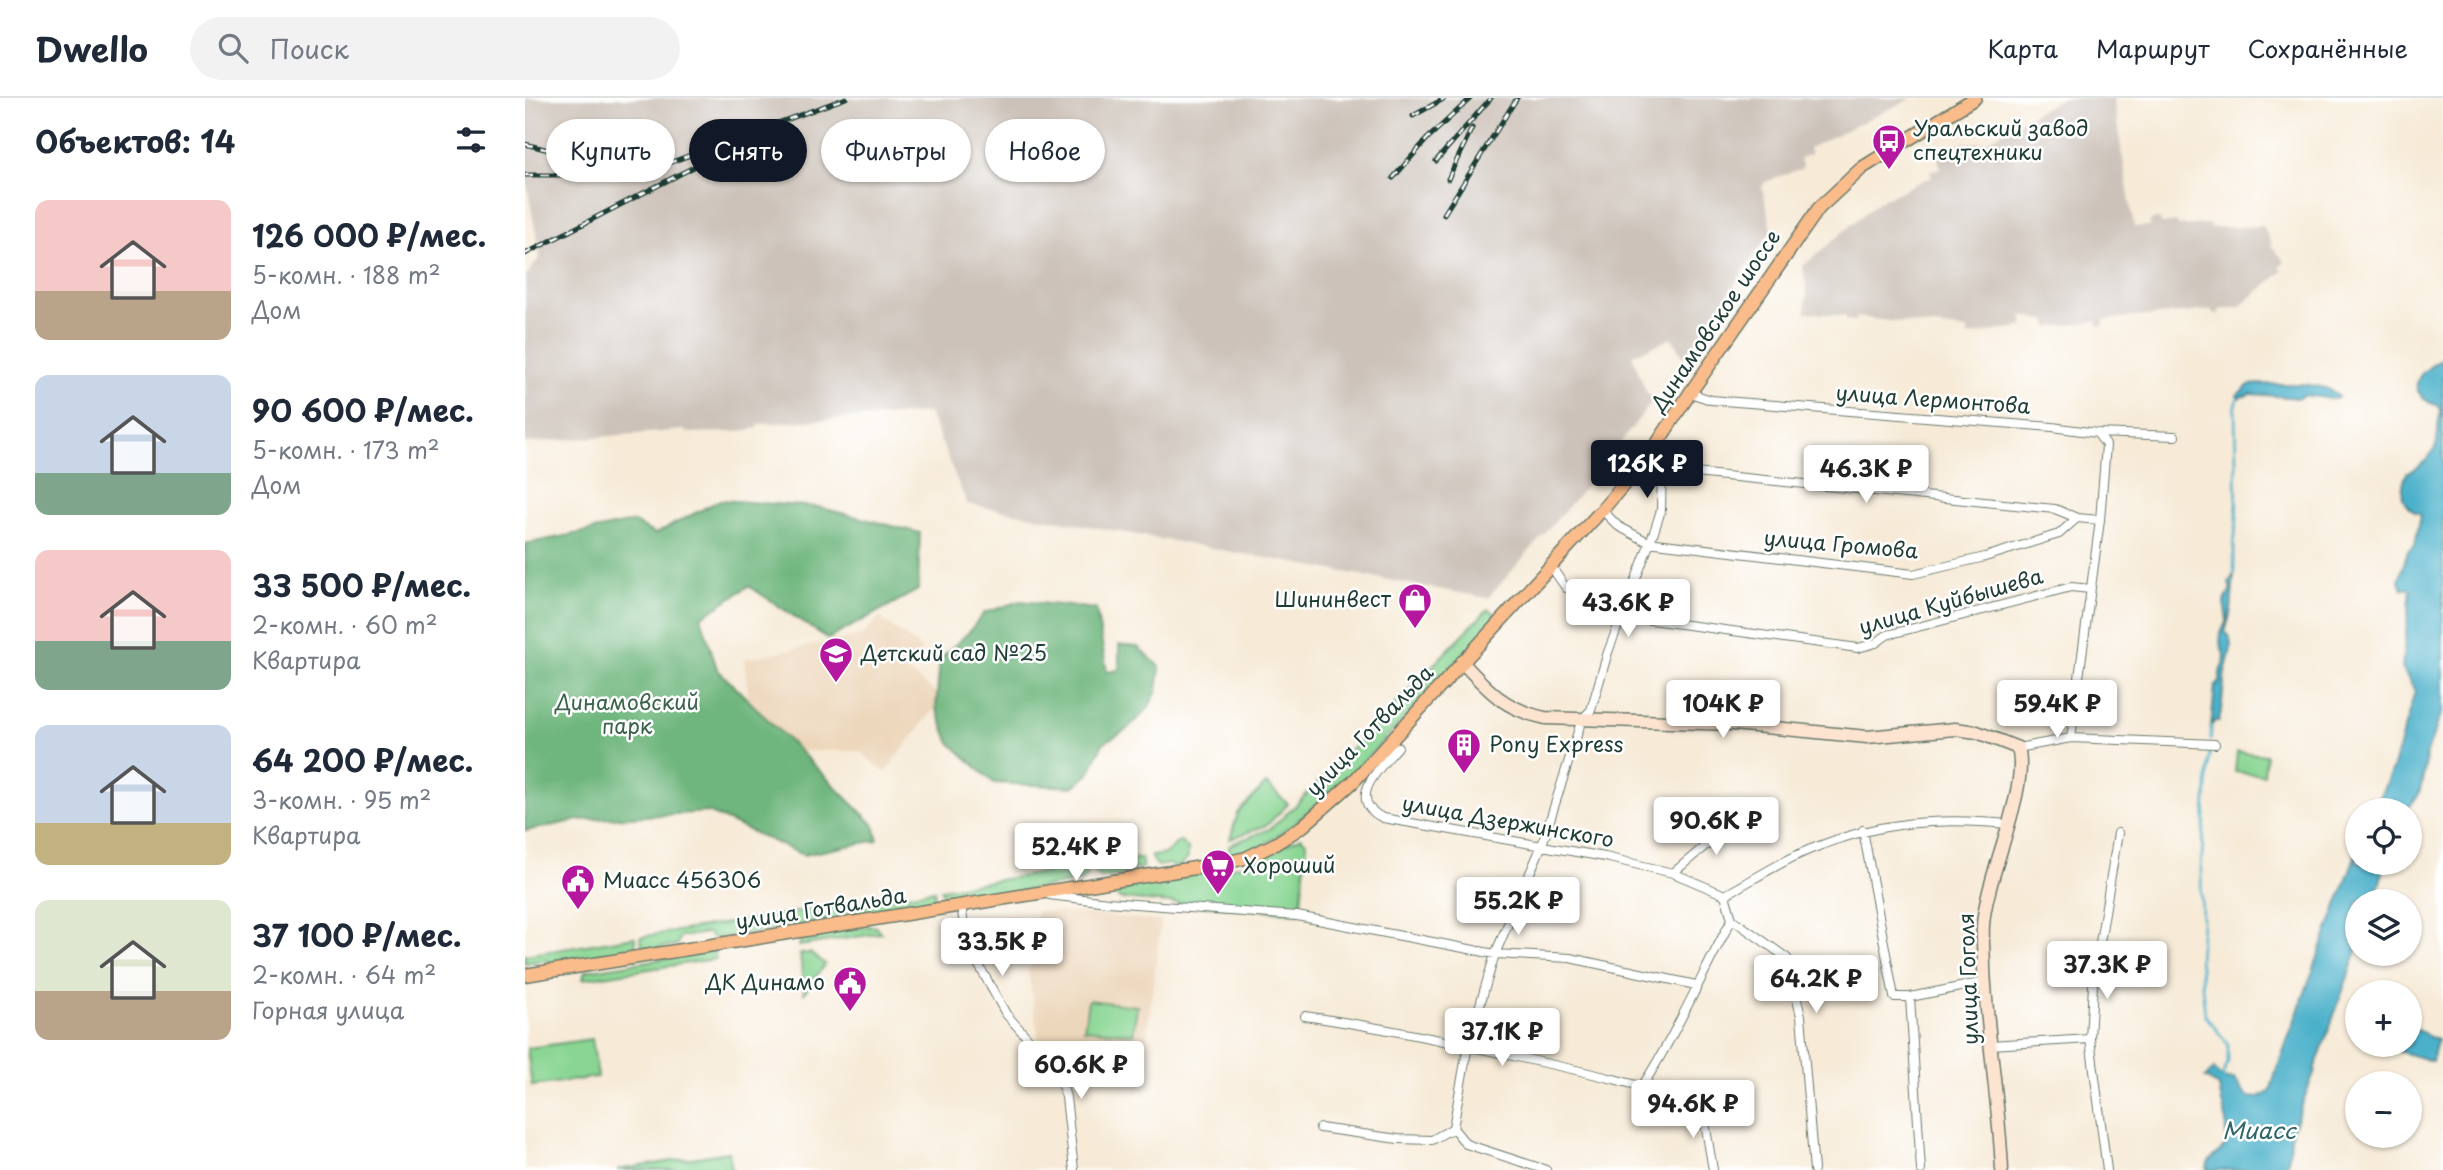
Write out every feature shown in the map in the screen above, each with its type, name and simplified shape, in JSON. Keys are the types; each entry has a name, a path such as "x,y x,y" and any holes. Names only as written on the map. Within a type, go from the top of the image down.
{"main road":[{"name":"Динамовское шоссе","path":"1462,662 1602,510 1653,450 1819,208 1863,168 1975,98"},
{"name":"улица Готвальда","path":"525,975 1041,894 1246,858 1303,826 1353,782 1462,662"}],"street":[{"name":"улица Лермонтова","path":"1690,393 1711,400 2052,426 2097,433 2175,436"},
{"path":"2071,738 2100,520 2106,445 2097,433"},
{"path":"1653,450 1663,463 1685,472 2055,509 2077,518 2100,520"},
{"path":"1546,1170 1466,1144 1453,1128 1468,1045 1495,954 1542,845 1582,719 1591,710 1621,616 1655,529 1661,510 1663,463"},
{"name":"улица Громова","path":"1602,510 1618,526 1648,542 1913,574 1985,557 2059,534 2077,518"},
{"name":"улица Куйбышева","path":"1550,565 1566,588 1610,603 1621,616 1858,648 1876,643 1887,635 2071,587 2090,589"},
{"path":"1462,662 1509,706 1523,713 1545,718 1733,724 1867,737 1955,729 1977,732 2018,748 2071,738 2215,744"},
{"name":"улица Дзержинского","path":"1398,747 1371,779 1365,791 1366,803 1373,812 1383,818 1605,857 1674,873 1725,895"},
{"name":"улица Гоголя","path":"2002,1170 1985,982 1983,926 1987,895 2020,769 2018,748"},
{"path":"1814,1170 1801,1016 1787,958 1732,919 1725,895 1808,849 1863,830 1938,821 1969,820 2007,824"},
{"path":"1674,873 1705,846 1748,824"},
{"path":"1863,830 1894,997 1910,997 1985,982"},
{"path":"2106,1170 2090,1038 2093,985 2118,832"},
{"path":"1106,883 1108,902"},
{"path":"1041,894 1108,902 1297,916 1495,954 1570,958 1696,985"},
{"path":"961,906 967,944 1006,1014 1058,1072 1066,1097 1074,1170"},
{"path":"1643,1085 1665,1051 1696,985 1732,919"},
{"path":"1910,997 1921,1170"},
{"path":"1305,1016 1386,1028 1468,1045 1643,1085 1702,1105 1713,1170"},
{"path":"1990,1045 2090,1038"},
{"path":"1320,1128 1432,1140 1453,1128"}],"shaded area":[{"path":"525,98 1912,98 1809,148 1811,154 1800,158 1803,168 1765,182 1762,187 1772,230 1684,358 1672,338 1632,355 1646,392 1654,399 1595,476 1488,598 967,504 929,413 759,424 758,428 734,432 686,433 685,430 525,443 525,277 540,257 525,173"},
{"path":"2061,98 2113,98 2134,227 2150,226 2150,220 2160,219 2161,224 2177,222 2178,226 2263,226 2271,245 2285,262 2279,266 2283,271 2239,307 2219,310 2219,314 2213,315 2212,310 2104,320 2104,325 2098,326 2097,321 2049,328 2048,321 2022,315 2024,326 1968,336 1967,330 1856,317 1855,321 1846,320 1846,316 1805,312 1807,295 1803,266 1878,202 1932,178 1930,171 1940,168 1937,152 1957,144 1985,142"},
{"name":"Детский сад №25","path":"879,617 922,649 906,670 943,698 885,772 859,751 755,751 744,659 864,635"},
{"path":"1036,910 1161,921 1144,1058 1039,1040 1028,970 1037,959"}],"green space":[{"name":"Динамовский парк","path":"720,500 818,507 920,533 918,590 828,639 749,586 701,617 717,669 874,825 878,840 803,855 708,812 579,820 525,831 525,544 633,522 655,534"},
{"path":"1020,601 1096,609 1107,672 1119,670 1119,645 1138,647 1160,667 1157,691 1147,710 1126,730 1103,743 1089,774 1073,787 994,783 950,743 936,708 940,659 968,633 984,613"},
{"path":"1488,609 1497,617 1409,714 1326,797 1287,829 1253,850 1229,854 1229,845 1270,829 1294,807"},
{"path":"2237,752 2266,755 2264,775 2235,772"},
{"path":"1266,784 1288,804 1267,825 1230,839 1238,813"},
{"path":"1301,837 1307,843 1300,913 1120,899 1116,896 1115,892 1119,888 1248,863"},
{"path":"1179,841 1188,848 1188,858 1180,866 1157,866 1151,856 1165,854"},
{"path":"1141,858 1143,868 1132,870 1128,874 1101,878 1096,874 1093,865"},
{"path":"1087,866 1086,876 1082,881 950,902 944,898 941,889"},
{"path":"935,890 931,905 715,939 707,933 680,937 677,945 644,950 640,937"},
{"path":"876,927 881,933 799,946 802,937"},
{"path":"635,937 636,951 549,965 548,960 525,963 525,955"},
{"path":"714,951 716,959 583,979 585,971"},
{"path":"810,953 825,964 804,993 800,954"},
{"path":"1088,1000 1137,1006 1133,1034 1084,1029"},
{"path":"592,1039 598,1077 532,1086 527,1048"},
{"path":"729,1152 732,1170 617,1170"}],"water":[{"path":"2443,358 2443,709 2426,755 2419,794 2416,798 2379,798 2393,767 2415,691 2402,668 2411,589 2403,589 2399,581 2408,550 2415,545 2421,514 2405,503 2402,492 2407,473 2424,462 2436,445 2441,410 2438,405 2424,399 2417,386 2422,373"},
{"path":"2249,385 2314,386 2325,388 2339,397 2335,399 2303,395 2299,398 2251,394 2238,398 2237,395"},
{"path":"2234,574 2231,611 2225,633 2231,641 2230,653 2224,675 2219,721 2215,721 2211,726 2215,686 2220,681 2225,658 2220,643 2227,620 2224,602 2231,590 2229,583"},
{"name":"Миасс","path":"2348,875 2382,875 2378,889 2345,889 2345,966 2352,966 2314,1071 2316,1072 2292,1130 2288,1162 2280,1170 2207,1170 2208,1163 2228,1143 2219,1086 2205,1078 2214,1069 2222,1077 2234,1079 2247,1097 2257,1098 2270,1092"},
{"path":"2422,1032 2437,1039 2432,1061 2419,1057 2422,1057"}],"waterway":[{"path":"2234,574 2237,519 2235,410 2238,398"},
{"path":"2211,726 2211,740"},
{"path":"2210,747 2201,869 2202,923 2199,958 2205,1015 2228,1044 2228,1063 2222,1077"}],"railway":[{"path":"525,175 579,175 666,164 846,98"},
{"path":"1413,116 1445,98"},
{"path":"1393,178 1428,138 1471,98"},
{"path":"1436,161 1491,98"},
{"path":"1444,214 1517,98"},
{"path":"1448,179 1472,128"},
{"path":"525,144 546,149"},
{"path":"525,254 689,169"}],"place":[{"name":"Уральский завод спецтехники","path":"1889,171"},
{"name":"Шининвест","path":"1415,630"},
{"name":"Детский сад №25","path":"836,684"},
{"name":"Pony Express","path":"1464,775"},
{"name":"Хороший","path":"1218,896"},
{"name":"Миасс 456306","path":"578,911"},
{"name":"ДК Динамо","path":"850,1013"}]}
